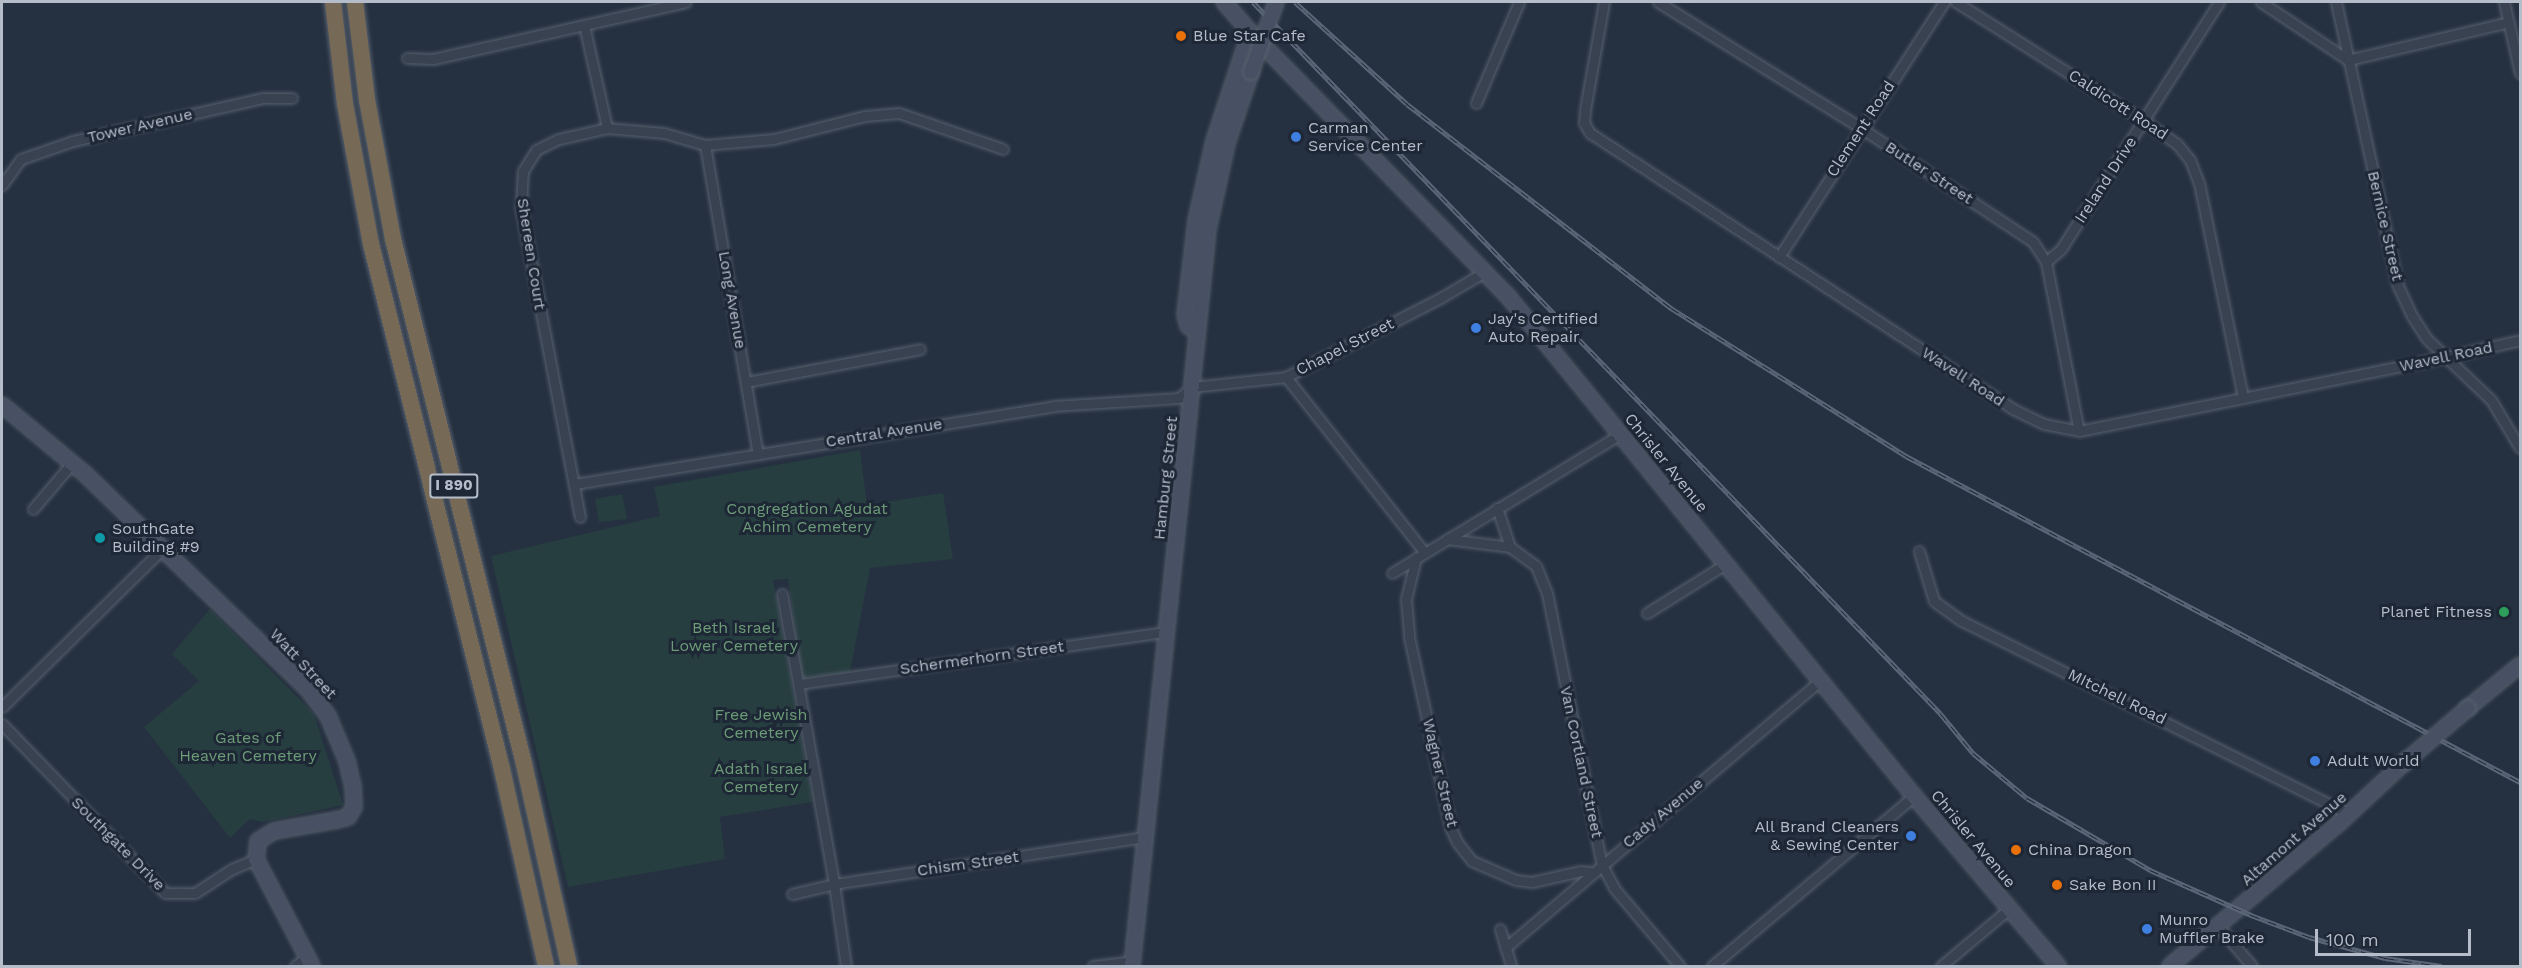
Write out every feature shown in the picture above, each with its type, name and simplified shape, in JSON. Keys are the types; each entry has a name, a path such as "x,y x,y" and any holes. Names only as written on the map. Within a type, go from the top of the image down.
{"highway":[{"path":"326,2 345,104"},
{"name":"I 890","path":"333,2 345,104 371,244 502,769 546,966"},
{"name":"I 890","path":"355,2 367,100 395,250 524,764 569,966"}],"street":[{"path":"407,58 433,59 686,2"},
{"name":"Chrisler Avenue","path":"1224,2 1250,32 1486,271 1727,563 1914,796 2058,966"},
{"name":"Hamburg Street","path":"1132,964 1208,229 1227,143 1276,2"},
{"path":"1476,103 1519,2"},
{"name":"Wavell Road","path":"1604,2 1585,110 1584,123 1590,133 2013,409 2044,424 2079,431 2520,340"},
{"name":"Butler Street","path":"1658,2 1861,128 2033,242 2046,262 2079,431"},
{"name":"Clement Road","path":"1779,257 1944,2"},
{"name":"Caldicott Road","path":"1956,2 2144,121 2177,144 2190,160 2199,183 2243,398"},
{"name":"Ireland Drive","path":"2046,262 2061,249 2219,2"},
{"path":"2261,2 2348,60 2509,22"},
{"name":"Bernice Street","path":"2336,2 2398,286 2412,316 2427,339 2491,400 2520,448"},
{"path":"2504,2 2520,73"},
{"path":"584,25 607,128"},
{"path":"1196,331 1188,326 1185,315 1196,221 1214,141 1250,32"},
{"name":"Tower Avenue","path":"2,185 21,159 73,141 262,98 292,98"},
{"name":"Shereen Court","path":"580,517 520,207 523,171 536,150 559,139 607,128 664,133 705,145 774,139 865,116 899,113 1003,149"},
{"name":"Long Avenue","path":"705,145 758,454"},
{"name":"Chapel Street","path":"1192,387 1286,377 1442,297 1486,271"},
{"path":"746,382 920,349"},
{"path":"1286,377 1424,552"},
{"name":"Central Avenue","path":"574,484 1053,406 1179,398 1192,387"},
{"name":"Watt Street","path":"2,405 72,463 163,548 307,688 328,716 347,761 353,786 354,807 348,817 274,831 258,841 256,859"},
{"path":"1392,573 1621,434"},
{"path":"33,509 72,463"},
{"path":"1497,508 1510,547"},
{"name":"Van Cortland Street","path":"1447,539 1510,547 1536,566 1547,593 1602,865 1614,888 1680,966"},
{"path":"2,706 163,548"},
{"name":"MItchell Road","path":"1919,551 1934,601 1962,621 2349,814"},
{"name":"Wagner Street","path":"1416,558 1406,599 1409,637 1451,829 1457,842 1472,861 1516,880 1532,882 1581,871 1591,872"},
{"path":"1647,613 1727,563"},
{"path":"782,594 834,884 846,966"},
{"name":"Schermerhorn Street","path":"799,684 1166,632"},
{"name":"Altamont Avenue","path":"2169,966 2349,814 2405,762 2520,664"},
{"name":"Cady Avenue","path":"1505,948 1591,872 1822,680"},
{"name":"Southgate Drive","path":"2,724 165,893 195,893 232,869 256,859"},
{"path":"1712,966 1914,796"},
{"name":"Chism Street","path":"792,894 834,884 1145,837"},
{"path":"256,859 310,962 295,966"},
{"path":"1941,966 2010,908"},
{"path":"2218,926 2252,966"},
{"path":"1500,930 1510,966"},
{"path":"1093,966 1132,964"}],"green space":[{"path":"860,450 867,505 943,493 953,559 870,568 850,672 802,678 788,579 773,580 813,802 720,817 725,859 568,887 491,556 660,516 654,487"},
{"path":"622,494 627,519 599,522 595,499"},
{"name":"Gates of Heaven Cemetery","path":"210,609 314,714 343,805 263,822 250,819 230,838 144,727 199,681 172,654"}],"railway":[{"path":"1253,2 1940,713 1973,753 2027,798 2150,870 2251,915 2309,937 2385,958 2441,966"},
{"path":"1295,2 1407,104 1671,308 1906,456 2520,782"}],"place":[{"name":"Blue Star Cafe","path":"1181,36"},
{"name":"Carman Service Center","path":"1296,137"},
{"name":"Jay's Certified Auto Repair","path":"1476,328"},
{"name":"SouthGate Building #9","path":"100,538"},
{"name":"Planet Fitness","path":"2504,612"},
{"name":"Adult World","path":"2315,761"},
{"name":"All Brand Cleaners & Sewing Center","path":"1911,836"},
{"name":"China Dragon","path":"2016,850"},
{"name":"Sake Bon II","path":"2057,885"},
{"name":"Munro Muffler Brake","path":"2147,929"}],"park label":[{"name":"Congregation Agudat Achim Cemetery","path":"807,518"},
{"name":"Beth Israel Lower Cemetery","path":"734,637"},
{"name":"Free Jewish Cemetery","path":"761,724"},
{"name":"Adath Israel Cemetery","path":"761,778"}]}
